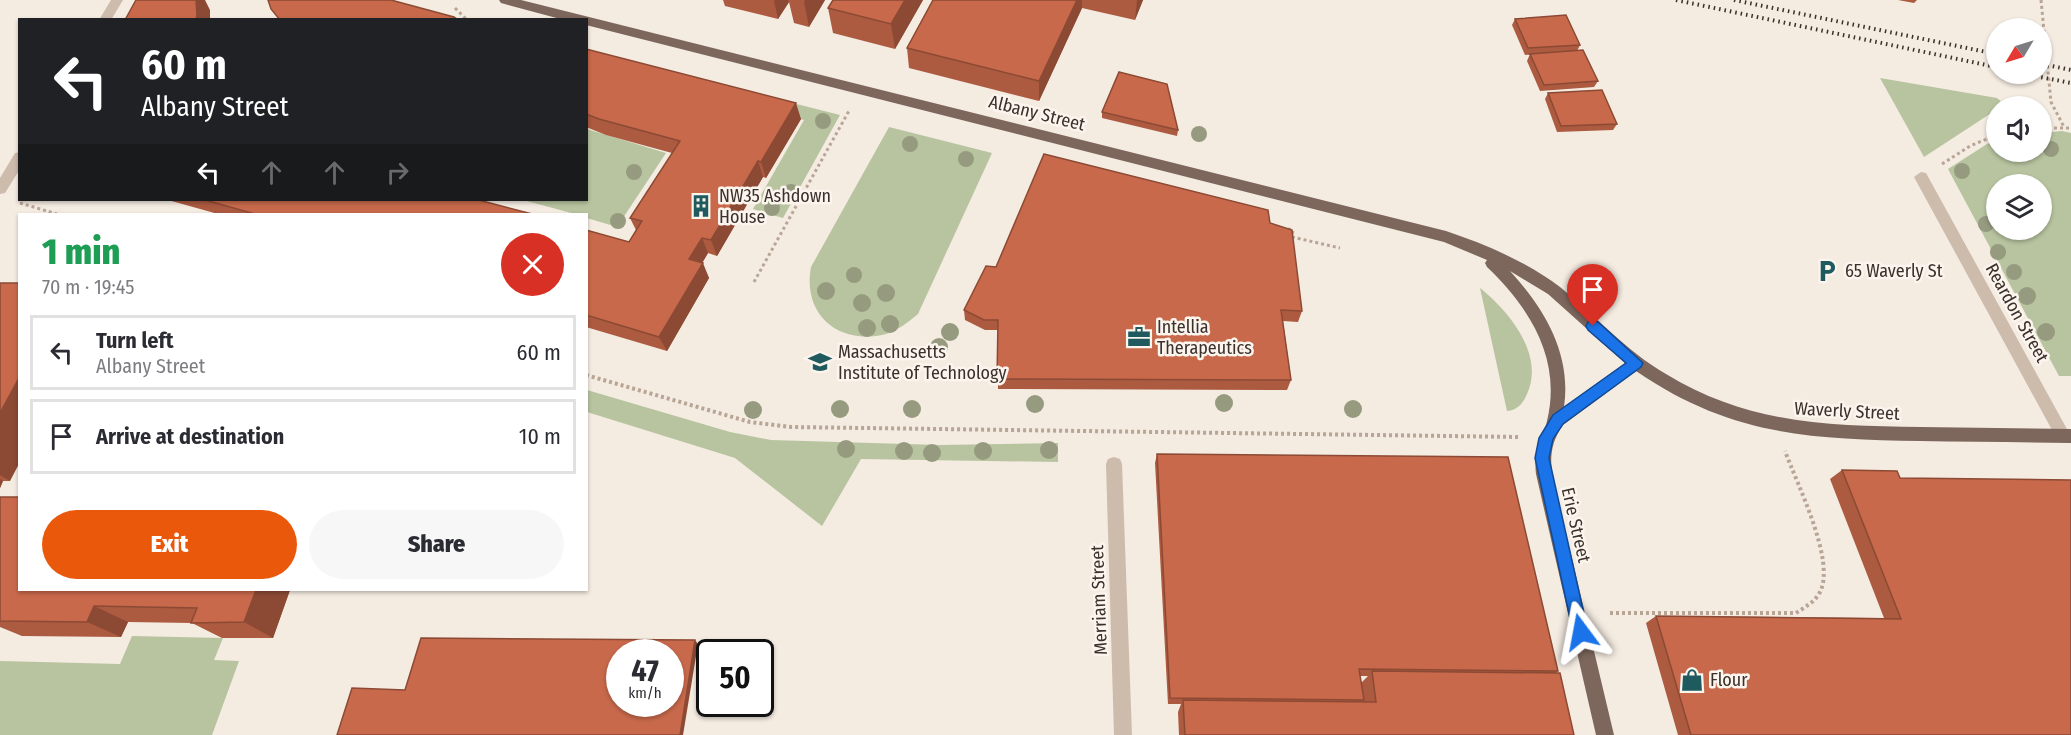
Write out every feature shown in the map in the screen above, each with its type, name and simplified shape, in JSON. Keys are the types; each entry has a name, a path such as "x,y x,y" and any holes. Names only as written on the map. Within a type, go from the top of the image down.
{"main road":[{"name":"Albany Street","path":"505,0 576,18"},
{"name":"Albany Street","path":"588,21 1427,231 1528,274 1553,290 1636,363"},
{"name":"Albany Street","path":"1476,250 1519,289 1546,328 1556,362 1557,375 1558,401 1550,432"},
{"name":"Waverly Street","path":"1636,363 1663,381 1720,409 1770,425 1796,430 1844,434 2067,436"},
{"path":"1550,432 1569,411 1636,363"},
{"name":"Erie Street","path":"1550,432 1542,451 1544,474 1605,735"}],"street":[{"path":"106,18 117,0"},
{"path":"0,189 18,160"},
{"name":"Reardon Street","path":"1921,177 2067,436"},
{"name":"Merriam Street","path":"1114,464 1123,735"}],"path":[{"path":"2041,0 2051,102 2064,127"},
{"path":"454,8 466,18"},
{"path":"754,282 850,109"},
{"path":"2052,128 2071,128"},
{"path":"1921,177 1970,146 1986,139"},
{"path":"16,202 54,213"},
{"path":"1284,228 1293,230 1292,237 1340,248"},
{"path":"588,376 750,422 791,427 1550,432"},
{"path":"1610,613 1796,613 1815,600 1825,580 1824,553 1782,445"}],"green space":[{"path":"588,52 840,115 783,218 753,209 804,120 588,65"},
{"path":"1880,78 1986,96 1986,117 1924,157"},
{"path":"889,127 992,153 918,314 899,328 886,334 869,337 840,331 819,313 812,300 811,267"},
{"path":"588,129 666,153 617,227 588,218 588,213 571,213 527,201 588,201"},
{"path":"2052,132 2071,133 2071,376 2059,376 1986,240 2052,240 2052,174 1986,174 1986,240 1948,169 1986,145 1986,162 2052,162"},
{"path":"1480,288 1512,321 1528,349 1531,379 1527,394 1520,406 1507,411"},
{"path":"588,390 730,432 771,440 939,445 1058,443 1058,462 861,459 822,526 735,458 588,412"},
{"path":"132,636 223,638 214,660 239,661 212,735 0,735 0,661 120,664"}],"building":[{"path":"136,0 196,0 196,18 126,18"},
{"path":"268,0 391,0 455,18 278,18 271,9"},
{"path":"833,0 905,0 891,24 828,8"},
{"path":"933,0 1077,0 1039,81 907,48"},
{"path":"1566,15 1580,45 1528,48 1515,19"},
{"name":"NW35 Ashdown House","path":"588,50 796,103 711,240 702,238 689,259 703,263 659,337 588,316 588,231 629,242 642,221 630,218 680,141 588,115"},
{"path":"1583,50 1598,81 1544,85 1530,54"},
{"path":"1119,72 1167,84 1178,130 1102,112"},
{"path":"1602,90 1617,124 1561,126 1548,93"},
{"path":"1044,154 1268,210 1270,223 1292,230 1302,311 1281,310 1291,380 997,379 998,320 984,320 964,310 986,266 996,267"},
{"path":"209,201 483,201 528,213 251,213"},
{"path":"0,283 18,283 18,380 0,413"},
{"path":"1157,454 1508,457 1558,671 1359,669 1364,700 1170,698"},
{"path":"1842,470 1897,471 1900,478 2071,480 2071,735 1691,735 1656,616 1901,619"},
{"path":"0,497 18,497 18,591 256,591 244,622 191,623 197,608 94,606 87,622 0,621"},
{"path":"421,638 606,639 606,717 683,717 680,735 337,735 352,688 405,690"},
{"path":"684,640 695,640 684,710"},
{"path":"1372,671 1560,673 1574,735 1185,735 1183,700 1376,702"}],"railway":[{"path":"1676,0 1986,65"},
{"path":"1734,0 1986,52"},
{"path":"2052,66 2071,70"},
{"path":"2052,79 2071,83"}],"place":[{"name":"NW35 Ashdown House","path":"701,206"},
{"name":"65 Waverly St","path":"1827,271"},
{"name":"Intellia Therapeutics","path":"1139,337"},
{"name":"Massachusetts Institute of Technology","path":"820,362"},
{"name":"Flour","path":"1692,680"}],"route":[{"path":"1581,632 1544,474 1542,451 1546,438 1558,420 1636,363 1593,326"}]}
